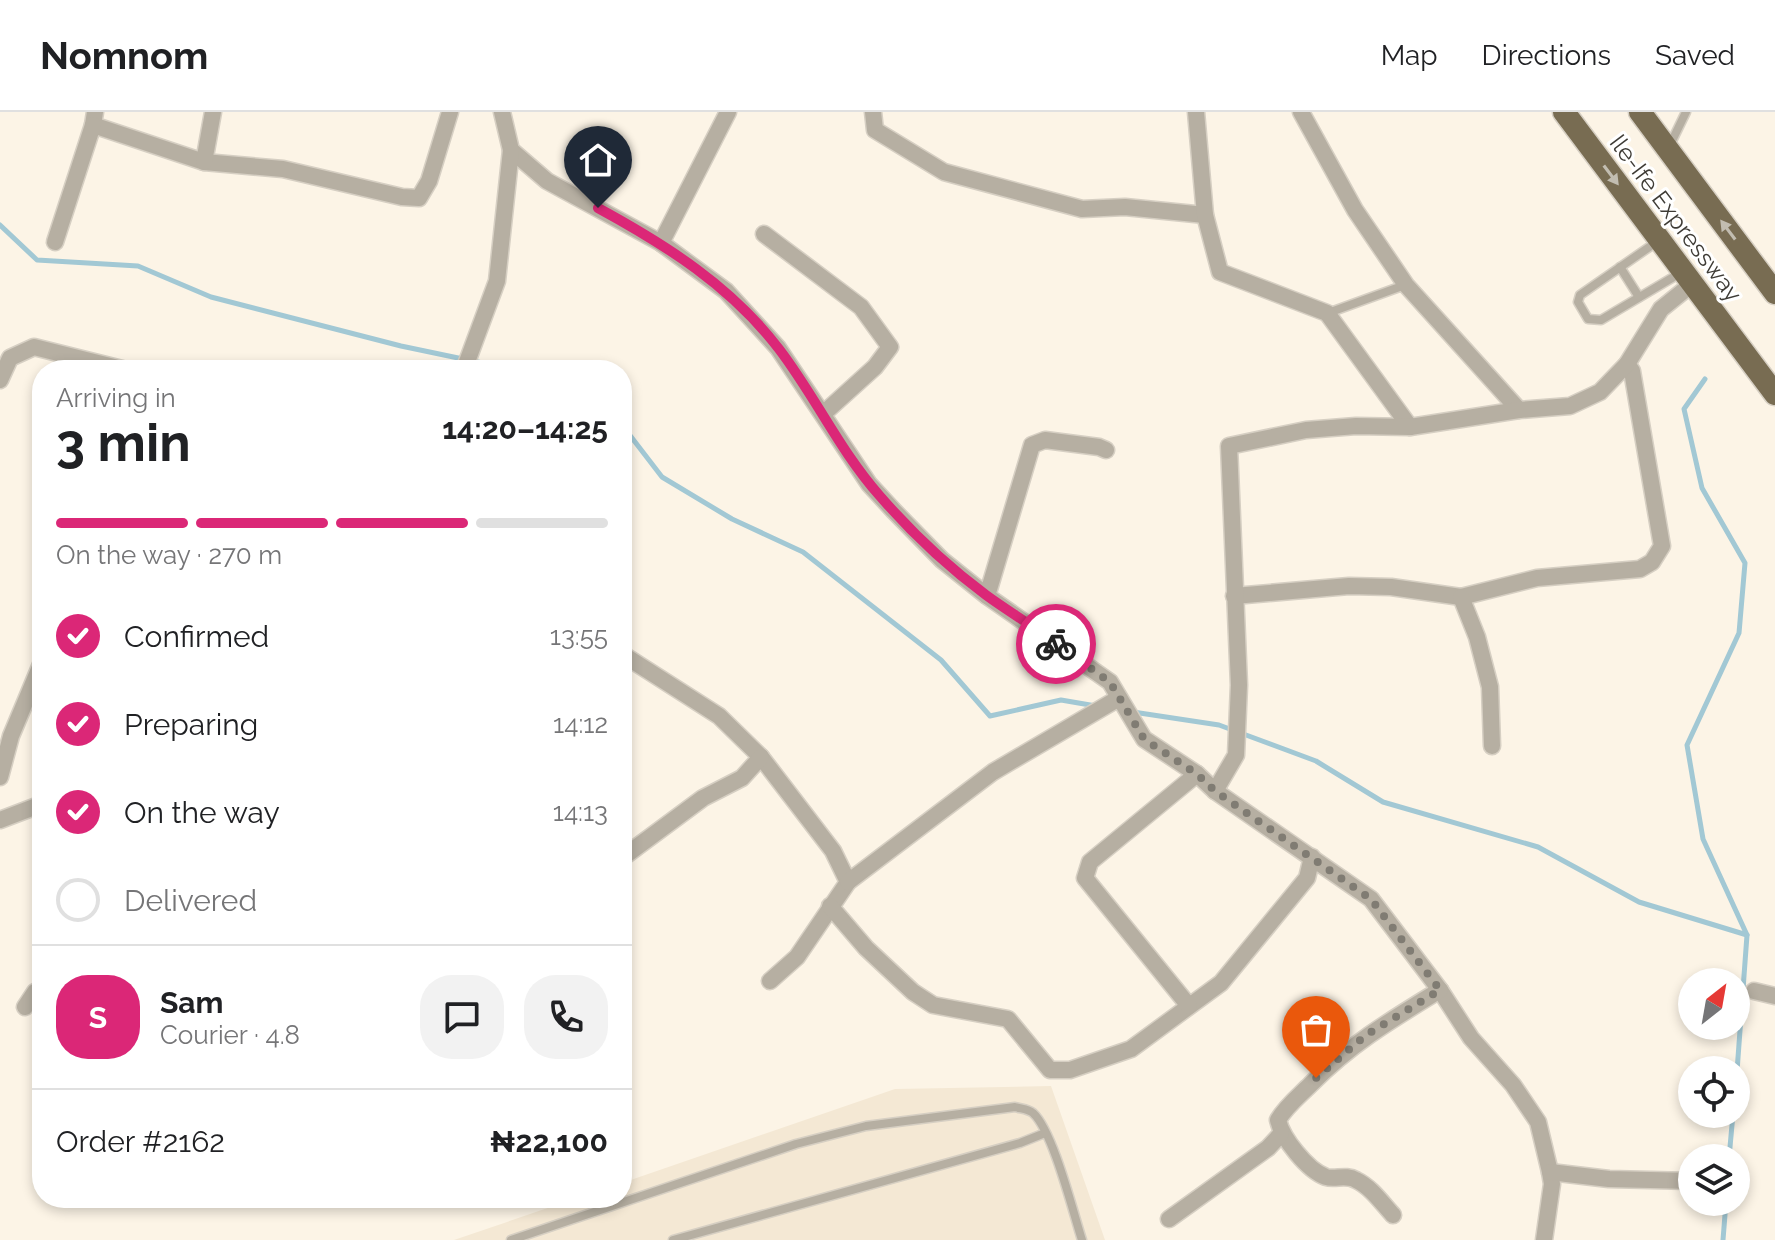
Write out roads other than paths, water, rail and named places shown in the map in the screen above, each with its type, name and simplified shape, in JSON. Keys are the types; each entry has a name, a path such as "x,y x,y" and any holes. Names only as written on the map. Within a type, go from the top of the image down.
{"highway":[{"name":"Ile-Ife Expressway","path":"1564,112 1775,394"},
{"name":"Ile-Ife Expressway","path":"1640,112 1775,293"}],"street":[{"path":"204,162 213,112"},
{"path":"55,242 94,118 204,162 283,169 402,197 419,198 429,181 450,112"},
{"path":"468,360 497,281 511,150 502,112"},
{"path":"661,243 728,112"},
{"path":"873,112 875,130 944,172 1082,209 1125,207 1205,215"},
{"path":"1196,112 1205,215 1220,272 1327,313 1410,427"},
{"path":"1301,112 1355,210 1406,285 1519,410"},
{"path":"511,150 547,181 661,243 726,291 778,348 869,484 942,560 987,596 1110,682 1144,739 1371,899 1440,990 1471,1038 1513,1085 1538,1122 1552,1184 1544,1240"},
{"path":"764,234 861,307 890,347 875,367 823,414"},
{"path":"1215,791 1236,755 1239,685 1229,446 1306,430 1356,426 1410,427 1519,410 1570,406 1600,392 1627,364 1661,309 1687,277"},
{"path":"0,380 10,358 34,347 86,360"},
{"path":"1234,596 1349,586 1391,587 1461,597 1537,578 1640,569 1652,562 1662,546 1632,371 1627,364"},
{"path":"987,596 1032,445 1045,440 1106,450"},
{"path":"1461,597 1477,637 1490,687 1492,746"},
{"path":"632,660 719,716 761,757 833,851 848,882"},
{"path":"0,777 11,736 32,686"},
{"path":"770,981 797,957 848,882 993,772 1119,698"},
{"path":"632,851 703,798 742,778 761,757"},
{"path":"1189,1006 1085,878 1090,862 1197,774"},
{"path":"742,778 775,776"},
{"path":"0,820 32,810"},
{"path":"830,906 866,948 913,992 933,1005 1008,1019 1050,1070 1070,1070 1131,1049 1221,983 1307,878 1312,857"},
{"path":"1393,1215 1355,1179 1342,1175 1328,1178 1311,1168 1281,1134 1278,1120 1284,1110 1366,1035 1440,990"},
{"path":"1754,991 1775,996"},
{"path":"25,1007 32,996"},
{"path":"1169,1219 1268,1148 1281,1134"},
{"path":"1550,1172 1609,1179 1678,1181"}],"lane":[{"path":"1668,149 1686,112"},
{"path":"1660,240 1580,295 1578,302 1588,319 1601,320 1639,297 1687,277"},
{"path":"1620,267 1639,297"},
{"path":"1327,313 1406,285"},
{"path":"632,1199 796,1144 866,1126 1015,1107 1029,1110 1037,1116 1082,1240"},
{"path":"673,1240 1020,1143 1045,1133"},
{"path":"511,1240 606,1208"}],"waterway":[{"path":"0,225 37,260 138,266 211,297 463,359"},
{"path":"1705,379 1684,409 1702,488 1745,563 1739,633 1687,745 1703,839 1747,935 1738,1056"},
{"path":"632,438 662,477 732,519 803,552 941,660 990,716 1061,700 1096,706"},
{"path":"1133,712 1219,725 1316,761 1383,802 1538,847 1639,902 1747,935"},
{"path":"1730,1144 1732,1128"},
{"path":"1723,1240 1725,1216"}]}
